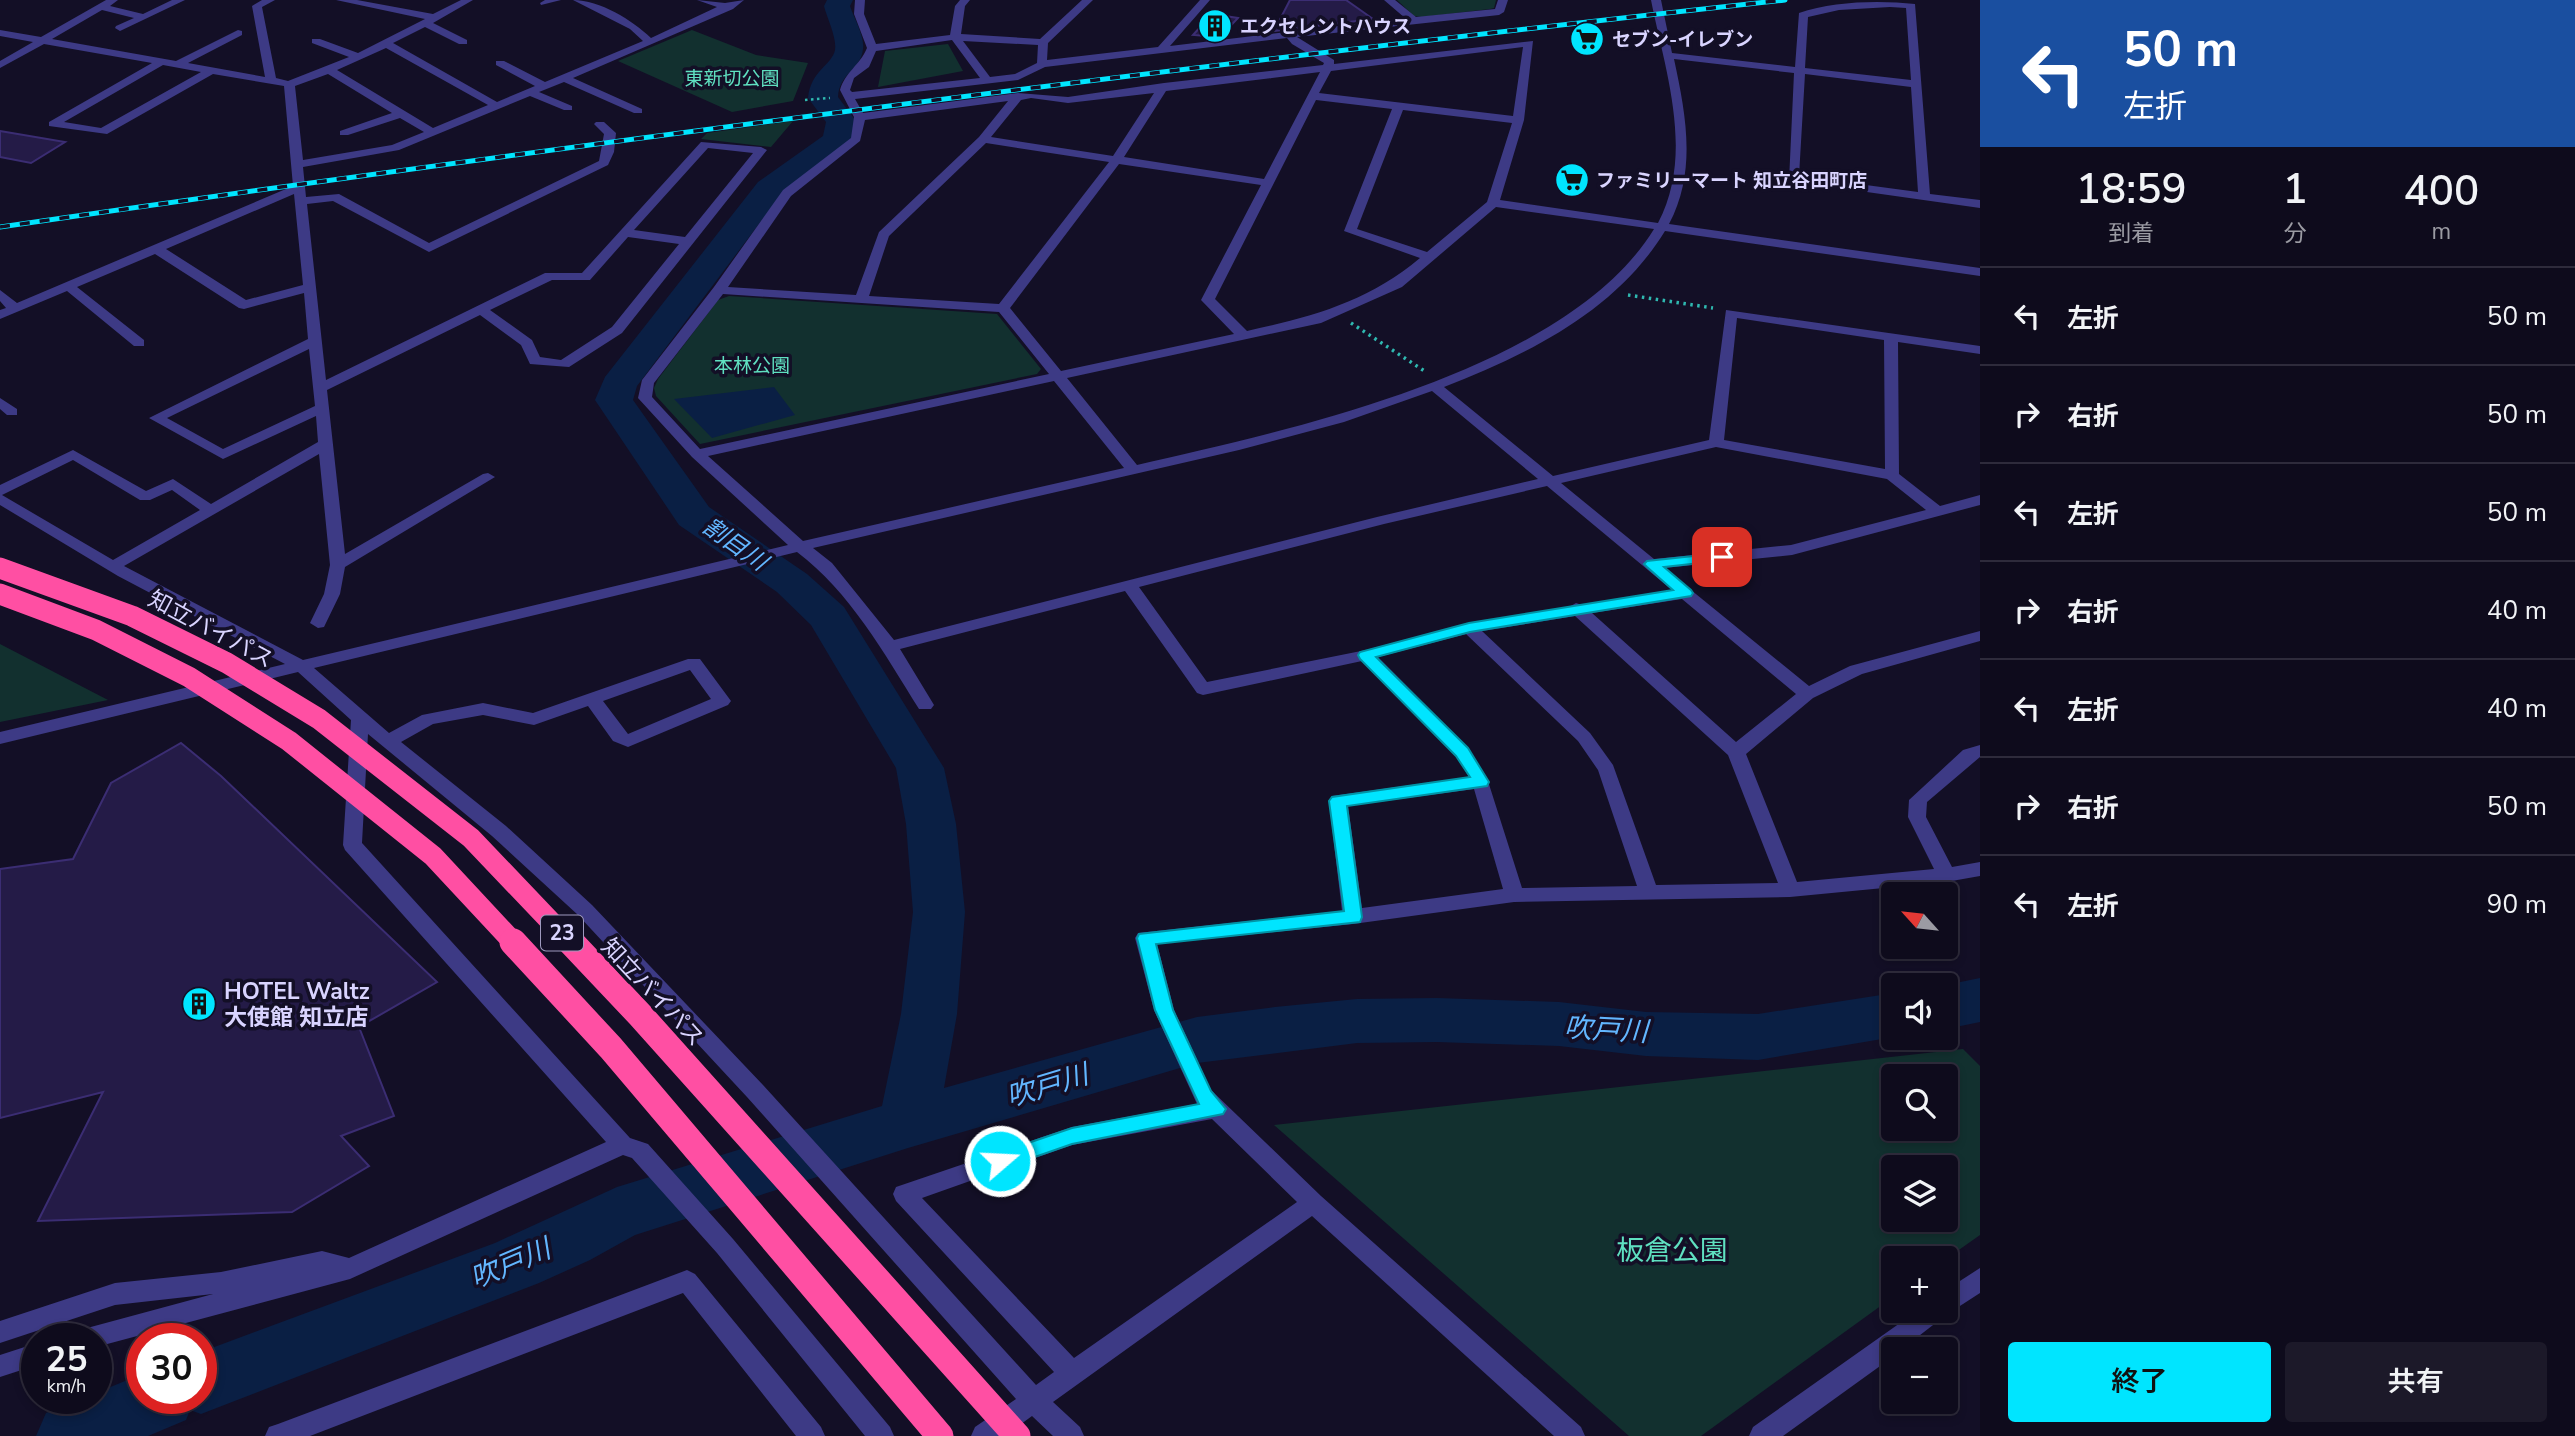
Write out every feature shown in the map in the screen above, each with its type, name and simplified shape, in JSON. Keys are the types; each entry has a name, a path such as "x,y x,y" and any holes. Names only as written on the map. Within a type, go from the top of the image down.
{"highway":[{"name":"知立バイパス","path":"0,568 132,616 227,663 319,719 471,838 640,1016 1017,1436"},
{"name":"23","path":"0,594 96,630 189,677 289,741 433,856 611,1048 940,1436"}],"street":[{"path":"0,65 113,0"},
{"path":"120,28 180,0"},
{"path":"270,0 257,6 271,80"},
{"path":"341,0 431,20 463,42"},
{"path":"0,33 289,83 385,43 468,0"},
{"path":"578,0 634,27 650,42"},
{"path":"702,0 729,7"},
{"path":"298,164 376,154 433,133 650,42 739,0"},
{"path":"860,0 859,15 872,48 865,65 849,77 845,90 860,117 856,139 786,193 719,290 647,383 645,398 697,454 796,549 826,566 890,646 925,705"},
{"path":"965,0 960,6 955,37 988,80"},
{"path":"1042,64 1043,42 1087,0"},
{"path":"1162,49 1205,0"},
{"path":"1389,0 1414,20"},
{"path":"849,96 1018,77 1042,64 1499,12 1503,0"},
{"path":"0,738 725,564 1134,471 1339,421 1440,386 1521,347 1567,321 1631,270 1663,227 1680,181 1682,142 1656,0"},
{"path":"1924,197 1912,9 1901,3 1816,10 1803,15 1793,179 1924,197 1980,204"},
{"path":"101,7 144,16"},
{"path":"176,65 238,33"},
{"path":"1243,335 1208,300 1330,62 1296,43 1290,35"},
{"path":"872,48 955,37 1043,42"},
{"path":"316,40 356,56"},
{"path":"385,43 497,106"},
{"path":"697,454 1316,320 1397,284 1493,203 1518,120 1529,43 1164,86 1069,100 1018,96 860,117"},
{"path":"1666,55 1917,84"},
{"path":"161,62 53,124 103,132 212,71"},
{"path":"500,63 544,86"},
{"path":"327,69 433,133"},
{"path":"564,78 638,111"},
{"path":"289,83 320,409 338,565 332,594 318,623"},
{"path":"1003,308 1116,160 1164,86"},
{"path":"530,92 568,107"},
{"path":"861,300 883,235 984,139 1018,96"},
{"path":"1314,96 1518,120"},
{"path":"1399,106 1350,231 1429,257"},
{"path":"344,132 401,114"},
{"path":"0,315 157,249 300,195 335,197 429,248 604,163 610,133 600,124"},
{"path":"984,139 1268,183"},
{"path":"320,388 550,276 585,277 705,144 761,150 617,330 564,364 535,361 527,343 482,311"},
{"path":"1493,203 1980,272"},
{"path":"626,233 686,242"},
{"path":"157,249 244,305 310,287"},
{"path":"68,286 139,343"},
{"path":"719,290 1003,308 1134,471"},
{"path":"0,294 15,309"},
{"path":"1716,443 1731,313 1980,350"},
{"path":"1891,337 1892,475"},
{"path":"315,341 156,418 223,455 320,409"},
{"path":"1440,386 1807,694"},
{"path":"0,402 12,412"},
{"path":"113,566 326,443"},
{"path":"890,646 1382,520 1716,443 1892,475 1937,511"},
{"path":"0,491 73,454 145,497 173,484 210,510"},
{"path":"338,565 488,477"},
{"path":"0,499 113,566 302,666 360,718 499,831 585,910 765,1103 1034,1401 1071,1436"},
{"path":"1652,564 1792,550 1980,500"},
{"path":"1130,586 1203,688 1366,655 1469,628 1576,608 1686,593"},
{"path":"1576,608 1736,752 1790,890"},
{"path":"1469,628 1584,737 1607,769 1649,894"},
{"path":"1736,752 1807,694 1856,670 1980,636"},
{"path":"1366,655 1462,752 1481,782 1514,895"},
{"path":"388,741 428,719 484,709 534,719 694,663 722,701 628,741 618,737 592,699"},
{"path":"360,718 352,845 724,1246 881,1436"},
{"path":"1946,876 1917,817 1918,800 1969,754 1980,751"},
{"path":"1353,917 1338,801 1481,782"},
{"path":"1572,1436 1313,1203 1210,1102 1164,1010 1146,938 1353,917 1514,895 1790,890 1946,876 1980,869"},
{"path":"1072,1374 904,1194 1072,1136 1210,1102"},
{"path":"112,1332 350,1269 631,1148"},
{"path":"984,1436 1313,1203"},
{"path":"0,1332 115,1294 221,1283 322,1261 350,1269"},
{"path":"1958,1295 1980,1279"},
{"path":"278,1436 687,1281 812,1436"},
{"path":"1762,1436 1919,1323"},
{"path":"0,1366 21,1359"}],"path":[{"path":"1606,291 1731,313"},
{"path":"1333,312 1440,386"}],"green space":[{"path":"1397,0 1496,0 1494,8 1490,9 1422,17 1414,16"},
{"name":"東新切公園","path":"692,30 756,55 808,63 793,101 732,112 618,61"},
{"path":"948,44 963,71 878,87 885,51"},
{"path":"793,121 771,147 701,139 707,133"},
{"name":"本林公園","path":"729,296 997,314 1041,369 1037,374 700,444 656,396 654,388 718,300"},
{"path":"0,644 108,700 0,722"},
{"name":"板倉公園","path":"1963,1049 1980,1066 1980,1235 1958,1251 1958,1246 1881,1246 1881,1306 1701,1436 1629,1436 1274,1125"}],"water":[{"path":"774,387 795,415 712,438 674,399"}],"building":[{"path":"1290,0 1346,0 1373,19 1274,31"},
{"name":"エクセレントハウス","path":"1212,14 1238,18 1220,37 1193,35"},
{"path":"0,131 65,142 31,163 0,157"},
{"name":"HOTEL Waltz 大使館 知立店","path":"181,743 221,776 437,982 359,1027 394,1116 341,1136 369,1166 292,1212 38,1221 103,1092 0,1118 0,869 73,859 111,783"}],"waterway":[{"name":"割目川","path":"840,0 837,6 850,47 846,59 832,72 824,85 823,98 841,121 838,140 769,189 618,385 614,400 694,516 792,583 828,617 920,768 931,824 939,912 929,1014 908,1123"},
{"name":"吹戸川","path":"1958,1005 1980,1000"},
{"name":"吹戸川","path":"908,1123 1197,1040 1275,1029 1357,1021 1437,1020 1559,1024 1646,1034 1758,1037 1881,1017"},
{"name":"吹戸川","path":"217,1377 517,1263 568,1241 617,1214 908,1123"},
{"name":"吹戸川","path":"70,1436 126,1413"}],"railway":[{"path":"0,227 446,164 892,106 1785,0"}],"place":[{"name":"エクセレントハウス","path":"1215,26"},
{"name":"セブン-イレブン","path":"1587,39"},
{"name":"ファミリーマート 知立谷田町店","path":"1572,180"},
{"name":"HOTEL Waltz 大使館 知立店","path":"199,1004"}],"route":[{"path":"1000,1161 1072,1136 1216,1109 1203,1096 1164,1010 1146,938 1353,917 1338,801 1481,782 1462,752 1366,655 1469,628 1576,608 1686,593 1652,564 1722,557"}]}
